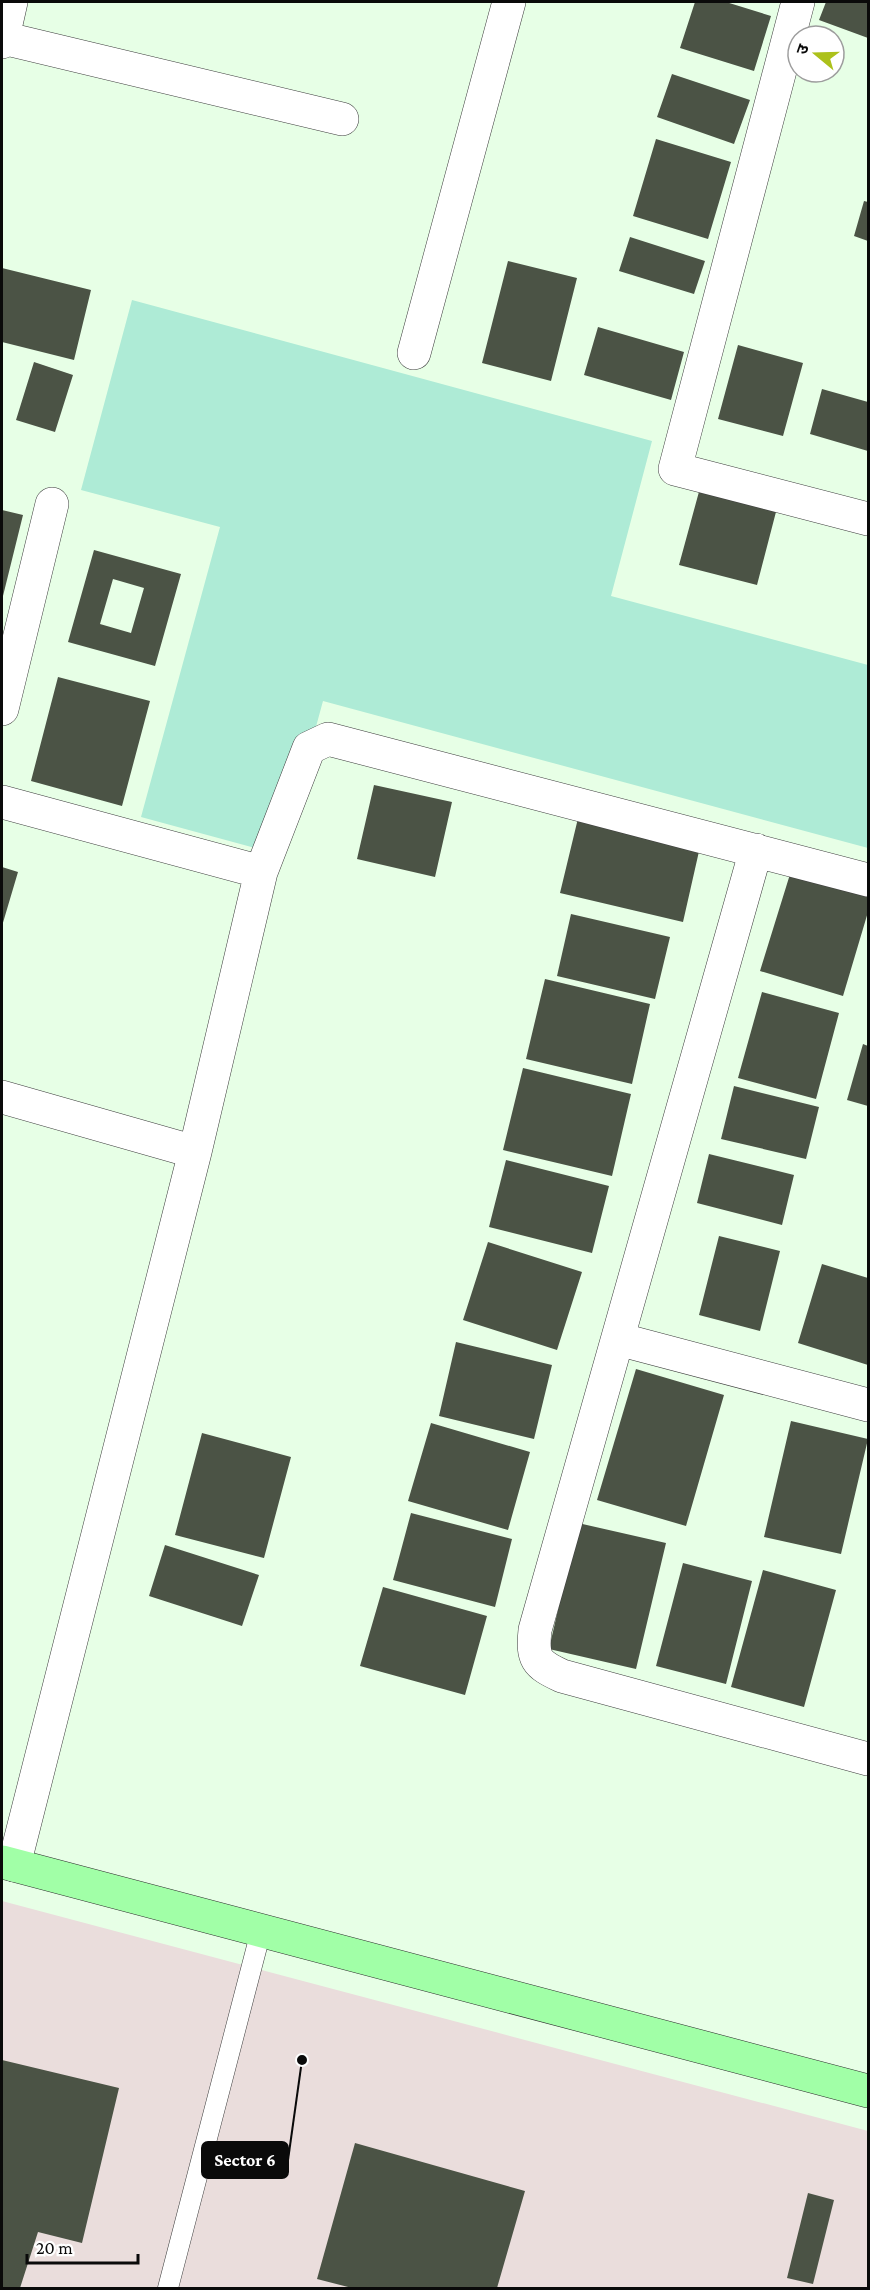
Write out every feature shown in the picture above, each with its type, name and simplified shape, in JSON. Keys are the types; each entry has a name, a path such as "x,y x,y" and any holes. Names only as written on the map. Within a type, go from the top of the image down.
{"street":[{"path":"11,2 2,40 342,119"},
{"path":"414,353 509,2"},
{"path":"798,2 675,469 868,519"},
{"path":"2,709 52,504"},
{"path":"868,880 328,739 309,748 261,872 195,1152 8,1864 868,2091"},
{"path":"2,802 261,872"},
{"path":"756,850 535,1630 533,1651 542,1666 562,1676 868,1760"},
{"path":"2,1097 195,1152"},
{"path":"618,1339 868,1405"}],"lane":[{"path":"168,2289 261,1931"}],"shaded area":[{"path":"132,300 652,441 611,596 868,665 868,848 323,701 281,855 141,817 220,527 81,490"},
{"path":"2,1901 868,2131 868,2288 2,2288"}],"building":[{"path":"695,2 726,2 771,16 754,71 680,48"},
{"path":"826,2 868,2 868,38 846,30 846,24 830,24 819,20"},
{"path":"672,74 750,100 734,144 657,117"},
{"path":"656,139 731,162 708,239 633,216"},
{"path":"864,201 868,202 868,241 854,236"},
{"path":"630,237 705,261 694,294 619,271"},
{"path":"508,261 577,278 551,381 482,363"},
{"path":"2,268 91,290 74,360 2,342"},
{"path":"598,327 684,352 671,400 584,375"},
{"path":"738,345 803,363 783,436 718,419"},
{"path":"34,362 73,375 55,432 16,420"},
{"path":"822,389 868,402 868,451 810,434"},
{"path":"700,488 777,508 757,585 679,565"},
{"path":"2,510 23,515 2,600"},
{"path":"94,550 181,574 155,666 68,642","holes":["113,579 144,588 131,633 100,624"]},
{"path":"58,677 150,701 122,806 31,781"},
{"path":"374,785 452,802 435,877 357,859"},
{"path":"580,810 702,838 683,922 560,893"},
{"path":"2,867 18,872 2,926"},
{"path":"791,871 868,895 868,912 843,996 760,971"},
{"path":"571,914 670,937 655,999 557,976"},
{"path":"545,979 650,1004 632,1084 526,1059"},
{"path":"762,992 839,1013 816,1099 738,1078"},
{"path":"863,1044 868,1046 868,1106 847,1100"},
{"path":"523,1068 631,1094 612,1176 503,1150"},
{"path":"734,1086 819,1107 806,1159 721,1139"},
{"path":"709,1154 794,1175 782,1225 697,1203"},
{"path":"506,1160 609,1186 592,1253 489,1227"},
{"path":"719,1236 780,1251 760,1331 699,1315"},
{"path":"488,1242 582,1272 557,1350 463,1320"},
{"path":"822,1264 868,1278 868,1365 798,1343"},
{"path":"456,1342 552,1365 534,1439 439,1416"},
{"path":"636,1369 724,1395 686,1526 597,1500"},
{"path":"791,1421 868,1439 841,1554 764,1537"},
{"path":"431,1423 530,1452 508,1530 408,1501"},
{"path":"202,1433 291,1457 264,1558 175,1535"},
{"path":"411,1513 512,1539 495,1607 393,1580"},
{"path":"578,1523 666,1543 636,1669 549,1649"},
{"path":"165,1545 259,1575 242,1626 149,1596"},
{"path":"683,1563 752,1581 726,1684 656,1666"},
{"path":"763,1570 836,1590 804,1707 731,1687"},
{"path":"383,1587 487,1616 465,1695 360,1666"},
{"path":"2,2060 119,2088 82,2243 38,2232 20,2288 2,2288"},
{"path":"355,2143 525,2191 497,2288 352,2288 317,2279"},
{"path":"808,2193 834,2200 813,2284 787,2278"}],"place":[{"name":"Sector 6","path":"302,2060"}]}
